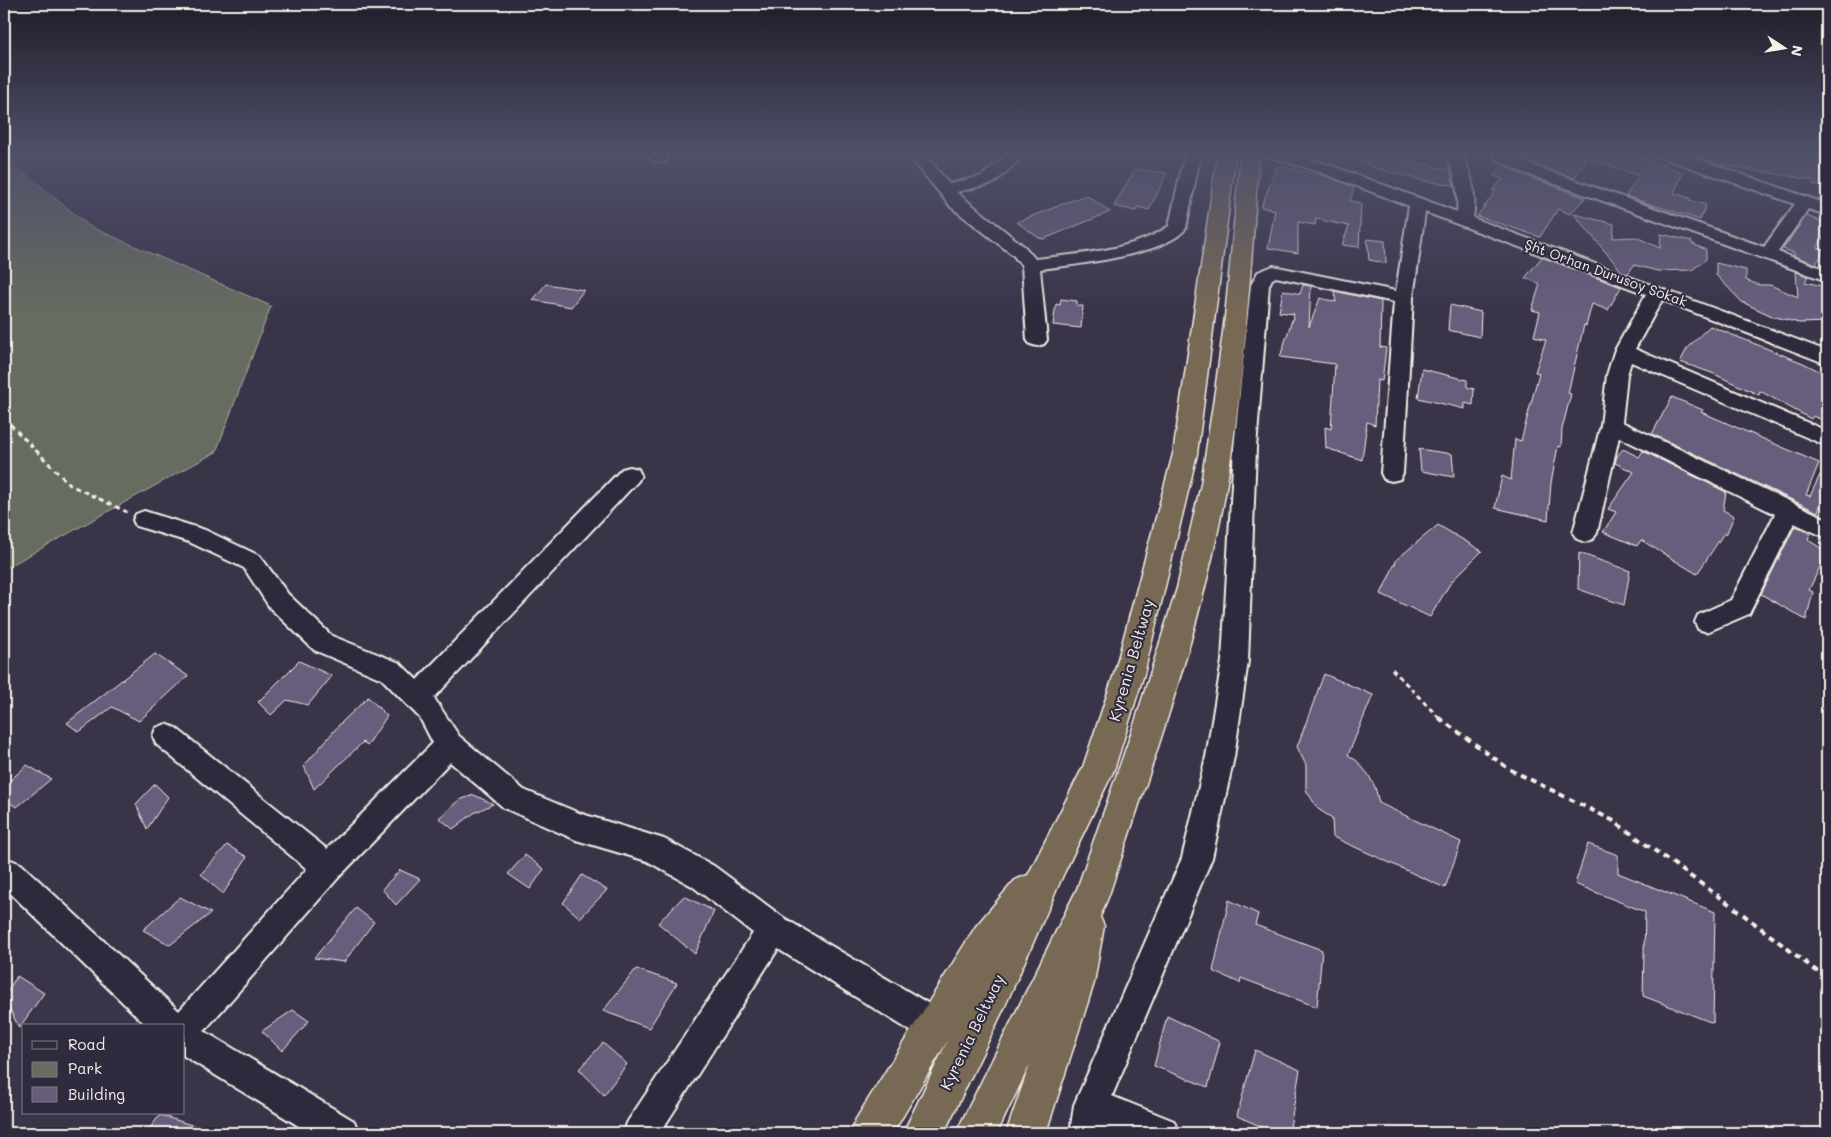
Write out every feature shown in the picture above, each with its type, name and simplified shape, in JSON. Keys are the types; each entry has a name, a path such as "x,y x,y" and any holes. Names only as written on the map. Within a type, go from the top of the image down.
{"highway":[{"name":"Kyrenia Beltway","path":"923,1133 992,993 1052,861 1098,770 1129,674 1185,454 1216,205"},
{"path":"976,1133 1092,894 1150,722 1191,588 1210,503 1227,391 1236,316 1245,205"},
{"path":"870,1133 989,939 1052,861"},
{"path":"1026,1133 1076,983 1092,894"}],"street":[{"path":"960,205 1019,251 1031,265 1037,340"},
{"path":"1031,265 1095,257 1160,240 1177,228 1182,205"},
{"path":"1392,473 1404,298 1418,205"},
{"name":"Şht Orhan Durusoy Sokak","path":"1421,205 1657,292 1827,358"},
{"path":"1464,221 1468,205"},
{"path":"1630,205 1827,276"},
{"path":"1768,254 1803,205"},
{"path":"1813,205 1827,210"},
{"path":"1162,1133 1089,1119 1197,858 1220,757 1235,661 1245,448 1260,285 1264,276 1273,271 1404,298"},
{"path":"1585,533 1610,425 1617,375 1624,352 1657,292"},
{"path":"1624,352 1827,439"},
{"path":"1610,425 1827,529"},
{"path":"417,698 630,475"},
{"path":"1707,622 1740,607 1788,511"},
{"path":"144,520 196,536 252,562 279,601 323,643 392,671 429,710 450,745 514,799 576,826 654,849 703,876 773,929 934,1026"},
{"path":"166,736 328,868"},
{"path":"185,1028 328,868 450,745"},
{"path":"12,874 169,1024"},
{"path":"640,1133 773,929"},
{"path":"185,1038 342,1133"}],"path":[{"path":"4,418 70,484 144,520"},
{"path":"1392,669 1440,719 1509,769 1612,820 1728,902 1827,979"}],"green space":[{"path":"4,205 64,205 89,226 271,306 216,452 4,569"}],"building":[{"path":"1060,205 1100,205 1110,212 1044,239 1039,238 1017,222"},
{"path":"1151,205 1149,210 1138,207 1136,211 1114,206"},
{"path":"1262,205 1361,205 1359,247 1342,245 1349,226 1316,219 1315,225 1298,222 1298,253 1268,248 1275,210 1261,207"},
{"path":"1485,205 1578,205 1570,214 1558,209 1540,237 1477,216"},
{"path":"1654,205 1706,205 1700,220"},
{"path":"1574,214 1614,224 1613,238 1636,237 1660,248 1661,234 1692,241 1691,243 1706,250 1706,259 1692,270 1658,271 1634,265 1628,274 1623,273"},
{"path":"1806,216 1827,223 1827,231 1817,248 1825,250 1816,264 1794,256 1794,253 1783,249"},
{"path":"1367,239 1385,241 1386,263 1369,260"},
{"path":"1542,257 1621,287 1608,310 1592,304 1586,326 1584,325 1568,393 1571,394 1562,429 1561,447 1558,446 1551,483 1548,520 1495,508 1502,476 1511,480 1515,439 1521,441 1539,373 1535,372 1546,340 1534,336 1540,312 1532,310 1540,284 1525,278"},
{"path":"1716,263 1746,270 1746,280 1759,285 1770,285 1798,297 1796,272 1808,276 1805,282 1827,287 1827,322 1799,323 1772,316 1742,302 1716,275"},
{"path":"546,284 584,290 571,307 533,300"},
{"path":"1303,285 1311,286 1309,327 1320,298 1336,302 1334,291 1381,301 1380,347 1386,348 1382,381 1377,380 1375,425 1367,422 1362,460 1326,448 1325,427 1331,429 1335,364 1280,357 1294,314 1279,312 1283,290 1300,294"},
{"path":"1061,299 1077,301 1077,306 1083,306 1081,328 1053,325 1056,304 1060,305"},
{"path":"1450,305 1481,312 1480,337 1448,330"},
{"path":"1710,326 1803,363 1827,375 1827,422 1813,416 1811,419 1760,391 1759,395 1712,373 1680,362 1688,347"},
{"path":"1422,369 1467,380 1467,387 1474,389 1473,405 1465,403 1465,409 1418,398"},
{"path":"1672,397 1703,410 1701,412 1819,463 1806,495 1810,496 1820,475 1827,478 1827,484 1818,512 1652,434"},
{"path":"1419,449 1452,454 1454,477 1421,471"},
{"path":"1623,449 1639,457 1643,451 1726,492 1723,510 1734,516 1726,535 1724,533 1697,574 1641,540 1637,546 1603,532 1616,512 1608,509 1634,472 1615,463 1617,456"},
{"path":"1438,525 1482,551 1451,582 1430,617 1381,594 1397,559"},
{"path":"1795,526 1810,533 1808,540 1827,552 1809,590 1813,592 1806,620 1761,594"},
{"path":"1579,553 1630,571 1624,605 1578,589"},
{"path":"155,654 188,676 139,721 112,707 79,732 67,723"},
{"path":"299,661 332,676 308,705 287,700 271,715 258,702"},
{"path":"1324,674 1373,695 1348,755 1357,761 1368,774 1375,787 1379,803 1461,842 1445,888 1333,837 1332,818 1318,809 1306,790 1306,765 1297,747"},
{"path":"368,697 387,716 367,746 363,742 314,789 304,766 339,725"},
{"path":"27,765 51,779 17,807 4,800 4,786"},
{"path":"155,784 168,797 147,829 136,804"},
{"path":"474,795 493,804 474,813 453,829 439,818 459,800"},
{"path":"1588,844 1618,855 1618,873 1715,912 1713,1023 1643,996 1645,912 1575,884"},
{"path":"227,845 247,857 223,894 201,874"},
{"path":"525,855 544,869 530,889 508,874"},
{"path":"400,870 420,879 396,905 382,889"},
{"path":"582,875 607,890 580,918 563,903"},
{"path":"684,896 714,911 695,954 658,923"},
{"path":"180,897 211,913 170,945 143,930"},
{"path":"1229,900 1258,914 1255,925 1322,950 1317,1007 1241,978 1240,983 1213,971"},
{"path":"356,908 374,922 344,962 314,958"},
{"path":"636,969 677,983 649,1028 603,1011"},
{"path":"17,976 44,993 19,1028 4,997"},
{"path":"293,1010 309,1021 282,1051 262,1031"},
{"path":"1167,1016 1220,1042 1208,1087 1154,1066"},
{"path":"603,1043 627,1064 604,1095 579,1069"},
{"path":"1255,1050 1300,1070 1289,1133 1276,1133 1237,1116"},
{"path":"160,1115 207,1130 207,1133 146,1133"}]}
